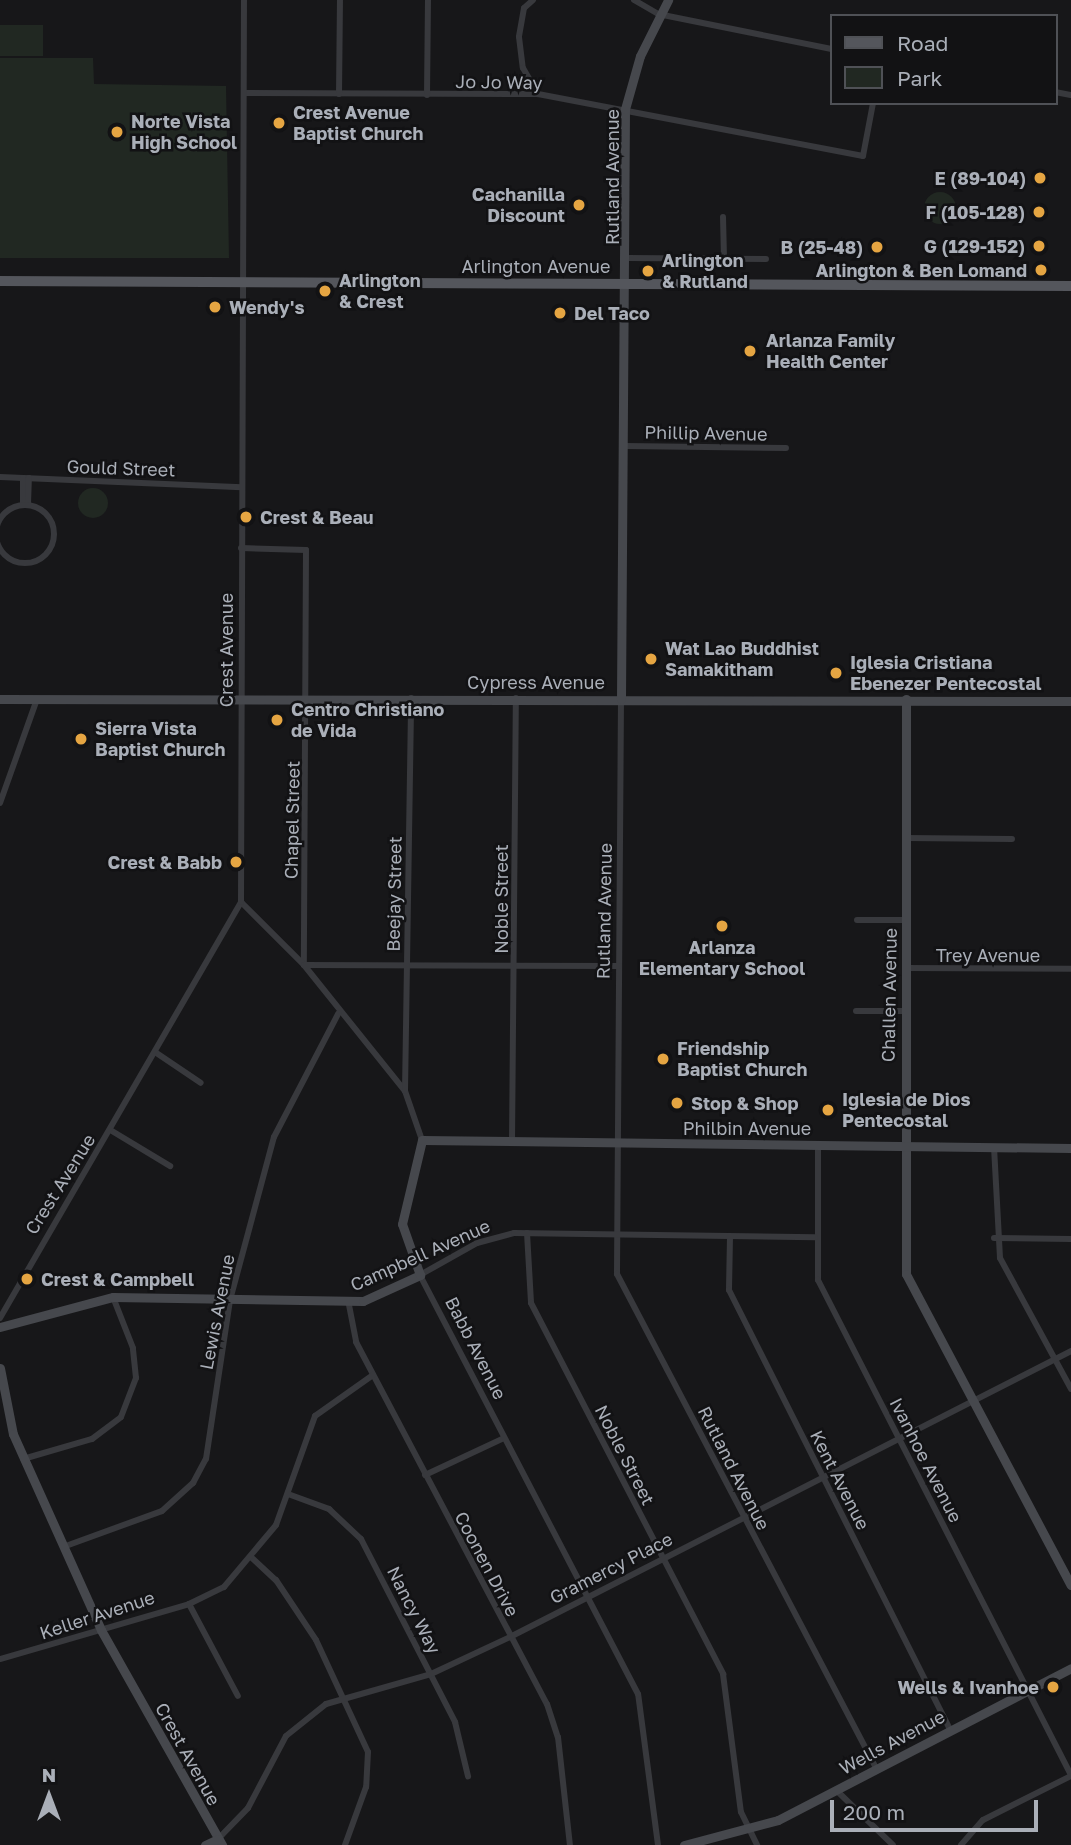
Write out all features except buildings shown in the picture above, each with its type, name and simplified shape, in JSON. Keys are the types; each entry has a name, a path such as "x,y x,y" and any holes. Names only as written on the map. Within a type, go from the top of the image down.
{"main road":[{"name":"Arlington Avenue","path":"0,281 1071,286"}],"street":[{"name":"Crest Avenue","path":"0,1318 112,1131 241,902 244,0"},
{"path":"339,93 340,0"},
{"path":"427,95 428,0"},
{"path":"533,0 524,8 519,37 523,68 538,94"},
{"path":"634,0 658,14 830,49"},
{"name":"Rutland Avenue","path":"668,0 658,14 625,109 628,282 621,699 617,1274 742,1519 876,1768"},
{"name":"Jo Jo Way","path":"244,93 538,94 863,156 873,105"},
{"path":"723,217 724,258"},
{"path":"628,258 766,259"},
{"name":"Phillip Avenue","path":"625,446 786,448"},
{"name":"Gould Street","path":"0,477 242,487"},
{"path":"26,478 26,504"},
{"path":"26,504 45,507 46,559 6,561 5,507 26,504"},
{"name":"Chapel Street","path":"242,548 306,550 304,965"},
{"name":"Cypress Avenue","path":"0,699 242,695 1071,701"},
{"name":"Beejay Street","path":"405,1091 411,698"},
{"name":"Noble Street","path":"512,1141 516,698"},
{"path":"0,803 37,699"},
{"name":"Challen Avenue","path":"905,699 902,1145 906,1274 1071,1585"},
{"path":"906,838 1012,839"},
{"path":"241,902 304,965 338,1014 405,1091 422,1140"},
{"path":"857,920 905,920"},
{"path":"304,965 619,966"},
{"name":"Trey Avenue","path":"905,968 1071,969"},
{"path":"856,1011 904,1011"},
{"name":"Lewis Avenue","path":"63,1547 162,1511 193,1483 206,1459 230,1300 274,1137 338,1014"},
{"path":"155,1052 201,1083"},
{"path":"112,1131 170,1166"},
{"name":"Philbin Avenue","path":"422,1140 1071,1147"},
{"name":"Babb Avenue","path":"422,1140 402,1224 420,1275 589,1598 645,1712 658,1845"},
{"name":"Ivanhoe Avenue","path":"818,1144 815,1237 818,1280 1071,1776"},
{"path":"994,1147 994,1238 1071,1389"},
{"name":"Noble Street","path":"527,1233 531,1303 723,1674 747,1833"},
{"name":"Campbell Avenue","path":"0,1327 113,1297 349,1304 420,1275 477,1243 527,1233 815,1237"},
{"name":"Kent Avenue","path":"730,1237 729,1290 950,1729"},
{"path":"994,1238 1071,1239"},
{"path":"23,1459 92,1439 121,1417 136,1378 133,1348 113,1297"},
{"name":"Coonen Drive","path":"349,1304 354,1335 373,1375 510,1637 558,1737 570,1845"},
{"name":"Gramercy Place","path":"205,1845 220,1842 248,1808 286,1736 306,1716 347,1696 431,1674 510,1637 1071,1351"},
{"name":"Crest Avenue","path":"0,1368 23,1459 100,1630 220,1842"},
{"name":"Keller Avenue","path":"0,1659 188,1604 225,1587 253,1558 288,1494 315,1416 373,1375"},
{"path":"425,1475 504,1438"},
{"name":"Nancy Way","path":"288,1494 329,1509 362,1539 466,1747 468,1776"},
{"path":"253,1558 276,1580 347,1696 368,1752 366,1787 345,1845"},
{"path":"188,1604 238,1696"},
{"name":"Wells Avenue","path":"684,1845 747,1833 1071,1668"},
{"path":"961,1845 983,1820 1071,1776"},
{"path":"836,1790 892,1845"},
{"path":"747,1833 757,1845"}],"green space":[{"path":"0,25 43,25 43,56 0,56"},
{"name":"Norte Vista High School","path":"0,58 93,58 94,84 226,86 229,258 0,258"},
{"path":"940,192 951,197 956,208 951,219 940,224 929,219 924,208 929,197"},
{"path":"93,488 104,492 108,503 104,514 93,518 82,514 78,503 82,492"}],"place":[{"name":"Crest Avenue Baptist Church","path":"279,123"},
{"name":"Norte Vista High School","path":"117,132"},
{"name":"E (89-104)","path":"1040,178"},
{"name":"Cachanilla Discount","path":"579,205"},
{"name":"F (105-128)","path":"1039,212"},
{"name":"G (129-152)","path":"1039,246"},
{"name":"B (25-48)","path":"877,247"},
{"name":"Arlington & Ben Lomand","path":"1041,270"},
{"name":"Arlington & Rutland","path":"648,271"},
{"name":"Arlington & Crest","path":"325,291"},
{"name":"Wendy's","path":"215,307"},
{"name":"Del Taco","path":"560,313"},
{"name":"Arlanza Family Health Center","path":"750,351"},
{"name":"Crest & Beau","path":"246,517"},
{"name":"Wat Lao Buddhist Samakitham","path":"651,659"},
{"name":"Iglesia Cristiana Ebenezer Pentecostal","path":"836,673"},
{"name":"Centro Christiano de Vida","path":"277,720"},
{"name":"Sierra Vista Baptist Church","path":"81,739"},
{"name":"Crest & Babb","path":"236,862"},
{"name":"Arlanza Elementary School","path":"722,926"},
{"name":"Friendship Baptist Church","path":"663,1059"},
{"name":"Stop & Shop","path":"677,1103"},
{"name":"Iglesia de Dios Pentecostal","path":"828,1110"},
{"name":"Crest & Campbell","path":"27,1279"},
{"name":"Wells & Ivanhoe","path":"1053,1687"}]}
